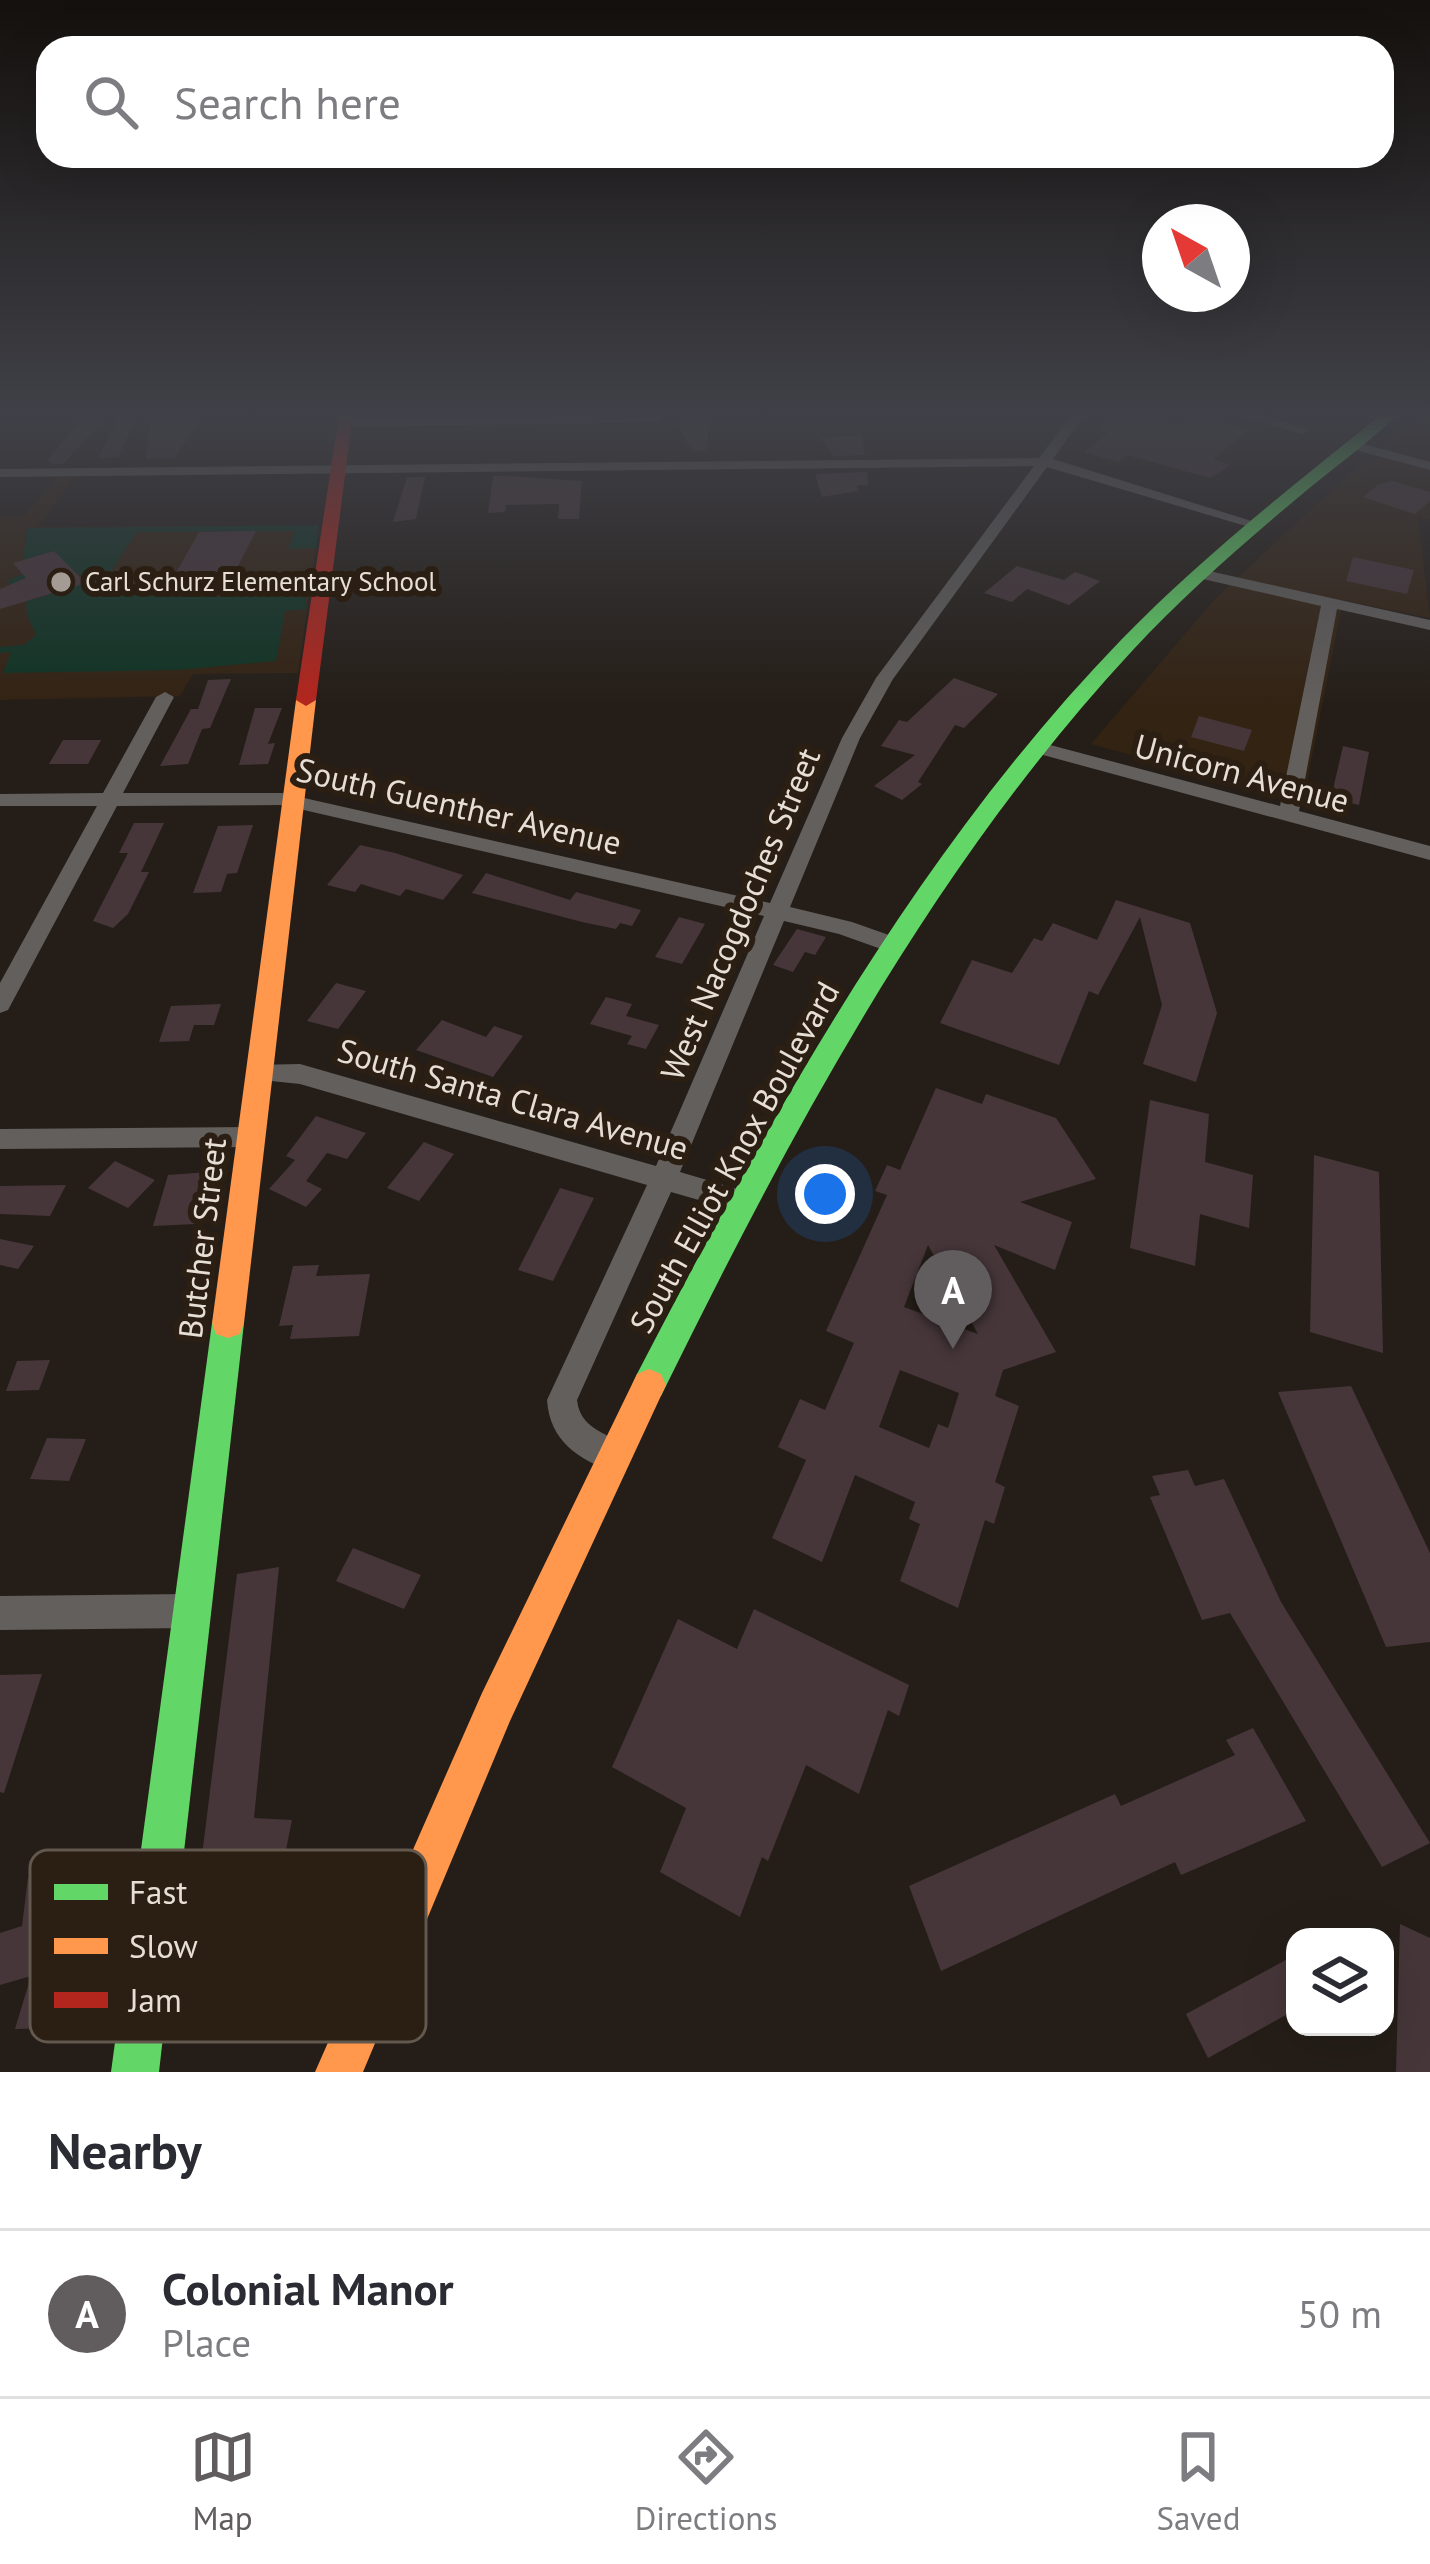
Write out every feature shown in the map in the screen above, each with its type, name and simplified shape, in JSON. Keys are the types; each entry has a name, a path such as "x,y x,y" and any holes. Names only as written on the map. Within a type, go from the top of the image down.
{"main road":[{"name":"Butcher Street","path":"161,1850 330,511"},
{"name":"South Elliot Knox Boulevard","path":"426,1866 614,1457 744,1202 896,946 966,842 1121,652 1271,511"},
{"name":"Butcher Street","path":"135,2072 139,2042"},
{"name":"South Elliot Knox Boulevard","path":"339,2072 352,2042"}],"street":[{"name":"West Nacogdoches Street","path":"614,1457 577,1440 567,1429 562,1400 665,1176 871,700 1009,511"},
{"path":"1209,511 1254,524"},
{"path":"1200,574 1430,625"},
{"path":"1288,817 1330,604"},
{"path":"0,1004 165,697"},
{"name":"Unicorn Avenue","path":"1039,748 1430,853"},
{"name":"South Guenther Avenue","path":"0,800 293,801 777,912 896,946"},
{"name":"South Santa Clara Avenue","path":"261,1072 300,1074 744,1202"},
{"path":"0,1139 251,1137"},
{"path":"0,1613 189,1611"}],"shaded area":[{"name":"Carl Schurz Elementary School","path":"29,511 49,511 37,527 319,525 298,673 193,674 180,696 0,700 0,517 25,516"},
{"path":"1309,511 1430,511 1430,519 1418,518 1430,618 1343,600 1303,802 1091,744 1215,599"}],"green space":[{"name":"Carl Schurz Elementary School","path":"319,525 316,548 288,549 295,531 137,532 112,569 136,596 305,597 307,609 285,611 276,661 179,670 3,673 11,652 0,653 0,647 24,645 36,635 27,609 30,594 36,599 86,580 67,565 19,580 17,591 7,581 60,557 54,551 23,560 27,528"}],"building":[{"path":"397,511 418,511 416,519 393,522"},
{"path":"559,511 580,511 579,519 558,519"},
{"path":"256,531 234,574 173,578 199,532"},
{"path":"54,551 86,583 0,609 0,589 26,578 13,563"},
{"path":"1353,557 1414,570 1407,594 1346,581"},
{"path":"1017,566 1064,580 1075,572 1100,581 1069,605 1027,589 1012,602 984,593"},
{"path":"954,678 998,694 964,728 955,725 918,782 922,784 902,800 874,786 915,755 881,746 899,720 907,722"},
{"path":"231,679 188,764 160,766 191,709 198,709 208,680"},
{"path":"255,708 282,708 268,744 275,743 268,764 239,765"},
{"path":"1199,716 1252,730 1244,751 1191,737"},
{"path":"63,740 101,740 88,764 49,764"},
{"path":"1343,746 1369,752 1359,805 1331,798"},
{"path":"134,823 164,823 141,872 149,872 128,914 113,928 93,921 128,853 119,853"},
{"path":"253,825 237,873 227,874 221,892 193,893 218,826"},
{"path":"360,845 463,875 443,900 406,889 400,896 361,884 355,892 327,885"},
{"path":"486,873 570,900 576,892 641,910 632,926 620,923 616,929 582,922 472,893"},
{"path":"1116,900 1190,923 1217,1013 1196,1082 1143,1064 1162,1005 1140,917 1098,995 1089,991 1059,1065 940,1023 972,960 1012,973 1034,938 1042,941 1053,923 1097,940"},
{"path":"679,917 705,924 682,964 655,957"},
{"path":"797,929 826,937 815,955 805,952 793,972 773,965"},
{"path":"336,983 366,991 338,1029 307,1021"},
{"path":"606,997 632,1004 626,1016 659,1025 646,1049 627,1044 632,1036 590,1024"},
{"path":"221,1004 214,1025 194,1025 189,1041 159,1042 171,1006"},
{"path":"442,1020 486,1037 494,1026 523,1036 493,1077 416,1050"},
{"path":"936,1088 982,1104 986,1094 1056,1118 1096,1179 1020,1202 1072,1222 1055,1270 994,1245 1056,1352 1003,1370 995,1396 1019,1406 995,1482 1005,1487 994,1524 985,1520 958,1608 900,1581 920,1524 909,1519 915,1502 855,1475 822,1562 772,1538 806,1460 778,1447 800,1399 825,1410 854,1343 826,1331 887,1195 875,1191 887,1165 900,1170","holes":["928,1245 978,1334 904,1307","900,1370 959,1393 948,1428 938,1424 929,1448 879,1427"]},
{"path":"1150,1100 1209,1114 1205,1162 1253,1175 1249,1228 1200,1214 1195,1266 1130,1248"},
{"path":"316,1116 366,1133 347,1159 327,1153 306,1181 322,1189 306,1207 269,1189 295,1160 286,1156"},
{"path":"424,1142 454,1154 419,1201 387,1188"},
{"path":"1314,1155 1379,1172 1383,1353 1310,1332"},
{"path":"115,1161 155,1180 128,1208 88,1188"},
{"path":"209,1172 196,1224 153,1226 168,1175"},
{"path":"66,1185 50,1216 0,1214 0,1186"},
{"path":"560,1188 594,1198 553,1281 518,1270"},
{"path":"0,1239 34,1246 18,1269 0,1265"},
{"path":"319,1265 316,1276 370,1274 359,1336 290,1339 293,1325 279,1326 293,1266"},
{"path":"50,1360 39,1390 6,1391 17,1361"},
{"path":"1351,1386 1430,1553 1430,1642 1386,1647 1278,1392"},
{"path":"47,1438 86,1439 69,1481 30,1479"},
{"path":"1188,1470 1195,1486 1224,1479 1281,1602 1430,1843 1382,1867 1230,1613 1202,1620 1150,1497 1160,1495 1152,1476"},
{"path":"353,1548 421,1575 404,1609 336,1581"},
{"path":"279,1567 254,1818 292,1820 286,1850 203,1850 237,1574"},
{"path":"754,1609 909,1685 899,1716 888,1710 859,1794 806,1765 768,1861 762,1857 740,1917 660,1872 686,1808 612,1767 678,1619 737,1649"},
{"path":"42,1674 4,1793 0,1792 0,1675"},
{"path":"1253,1728 1306,1821 1181,1875 1175,1862 941,1971 909,1886 1115,1794 1121,1806 1235,1755 1226,1740"},
{"path":"28,1878 30,1976 0,1985 0,1933 22,1926"},
{"path":"1400,1924 1430,1938 1430,2072 1396,2072"},
{"path":"1286,1960 1286,2015 1208,2058 1186,2014"},
{"path":"30,1979 30,2029 15,2029"}],"traffic: fast":[{"path":"649,1385 803,1094 921,905 985,814 1125,647 1273,511"},
{"path":"163,1850 228,1323"},
{"path":"135,2072 139,2042"}],"traffic: slow":[{"path":"228,1323 306,700"},
{"path":"426,1870 496,1707 649,1385"},
{"path":"339,2072 352,2042"}],"traffic: jam":[{"path":"306,700 332,511"}],"place":[{"name":"Carl Schurz Elementary School","path":"61,582"},
{"name":"Colonial Manor","path":"953,1349"}]}
